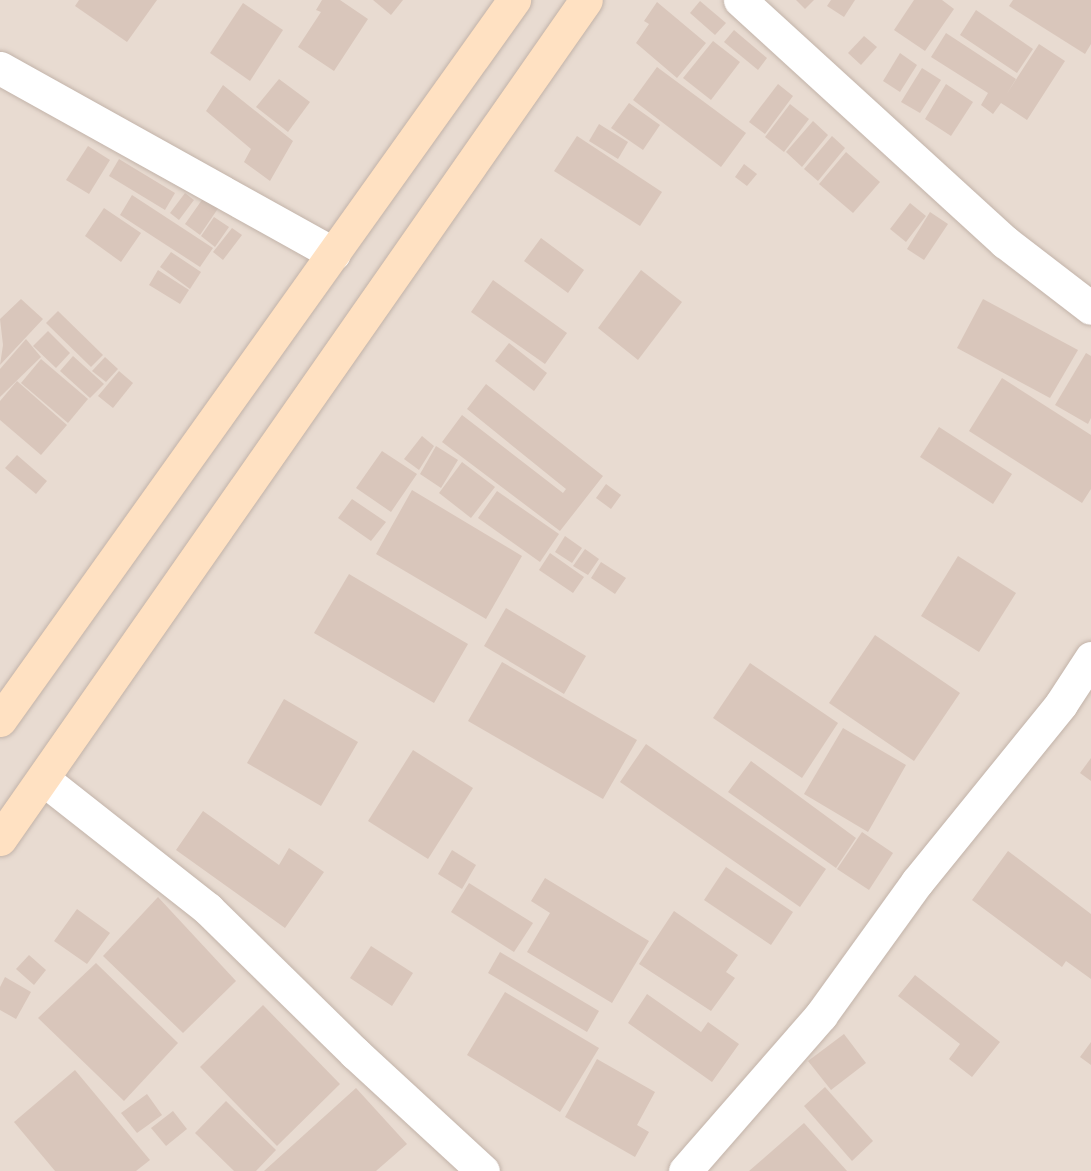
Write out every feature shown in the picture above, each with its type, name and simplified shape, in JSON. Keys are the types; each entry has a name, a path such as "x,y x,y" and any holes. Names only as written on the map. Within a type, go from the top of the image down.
{"street":[{"path":"0,720 514,0"},
{"path":"0,838 586,0"},
{"path":"740,0 1005,242 1091,308"},
{"path":"0,68 334,254"},
{"path":"685,1171 821,1016 917,882 1060,704 1091,658"},
{"path":"43,779 208,909 483,1171"}],"shaded area":[{"path":"0,0 1091,0 1091,1171 0,1171"}],"building":[{"path":"79,0 157,0 127,42 75,6"},
{"path":"322,0 340,0 368,19 334,71 298,47 321,12 316,10"},
{"path":"373,0 403,0 391,15"},
{"path":"796,0 814,0 805,9"},
{"path":"831,0 855,0 844,17 827,6"},
{"path":"914,0 942,0 954,9 925,51 894,30"},
{"path":"1013,0 1091,0 1091,44 1085,54 1009,6"},
{"path":"700,1 726,23 715,35 690,13"},
{"path":"657,2 706,43 677,78 636,43 649,24 644,21"},
{"path":"243,3 283,30 250,81 210,53"},
{"path":"976,10 1033,49 1017,73 960,35"},
{"path":"734,30 767,58 758,70 724,42"},
{"path":"946,33 1016,79 1006,95 1039,44 1065,61 1027,120 1001,103 993,114 981,105 988,93 931,57"},
{"path":"864,36 877,47 861,65 848,53"},
{"path":"713,41 740,62 711,100 683,78"},
{"path":"900,53 917,65 900,92 883,81"},
{"path":"657,67 746,133 721,167 633,100"},
{"path":"922,68 941,80 920,113 901,102"},
{"path":"279,79 310,102 288,132 256,107"},
{"path":"778,84 793,96 765,134 749,122"},
{"path":"946,84 973,102 951,136 925,119"},
{"path":"223,85 293,141 270,181 244,162 251,149 206,111"},
{"path":"629,103 660,125 643,150 611,128"},
{"path":"790,104 809,119 784,152 765,137"},
{"path":"813,121 828,135 802,167 786,152"},
{"path":"599,124 628,142 618,159 589,141"},
{"path":"577,136 662,192 640,226 554,171"},
{"path":"832,136 845,148 818,181 804,169"},
{"path":"88,146 110,160 89,194 66,180"},
{"path":"846,152 880,182 853,213 819,184"},
{"path":"119,159 175,193 165,210 109,176"},
{"path":"744,164 757,174 747,186 735,177"},
{"path":"185,193 194,200 179,220 170,213"},
{"path":"132,195 213,248 200,267 120,215"},
{"path":"204,197 219,207 200,235 185,224"},
{"path":"910,203 926,216 906,242 890,229"},
{"path":"104,208 141,233 121,262 85,236"},
{"path":"930,212 948,224 924,260 907,249"},
{"path":"214,217 229,227 215,247 201,236"},
{"path":"232,228 242,235 223,260 213,252"},
{"path":"541,238 584,270 568,293 524,261"},
{"path":"171,252 201,272 190,289 160,267"},
{"path":"158,270 189,290 180,304 149,285"},
{"path":"641,270 682,302 638,360 598,328"},
{"path":"493,280 567,333 545,364 471,312"},
{"path":"21,299 43,319 0,365 3,345 0,319"},
{"path":"983,299 1078,350 1050,398 957,348"},
{"path":"58,311 103,355 91,367 46,323"},
{"path":"48,331 70,353 56,368 33,346"},
{"path":"26,339 41,357 0,397 0,369"},
{"path":"509,343 547,373 534,391 495,361"},
{"path":"1086,353 1091,356 1091,418 1088,424 1055,405"},
{"path":"73,356 104,384 90,398 60,371"},
{"path":"105,357 118,369 106,382 92,371"},
{"path":"41,359 88,399 68,423 21,383"},
{"path":"119,371 133,383 113,408 98,396"},
{"path":"1002,378 1091,435 1091,489 1082,503 969,431"},
{"path":"17,381 67,425 41,455 0,420 0,401"},
{"path":"486,384 603,476 560,531 442,442 462,415 563,493 566,489 467,409"},
{"path":"939,427 1012,474 993,504 920,457"},
{"path":"422,436 434,446 419,470 404,459"},
{"path":"436,446 458,460 441,488 420,474"},
{"path":"382,451 417,474 391,512 356,488"},
{"path":"17,455 47,481 36,494 5,468"},
{"path":"462,462 495,487 471,518 439,493"},
{"path":"606,484 621,495 611,509 596,498"},
{"path":"412,490 522,556 486,619 376,554"},
{"path":"497,491 559,534 540,562 478,518"},
{"path":"352,499 386,522 371,541 338,518"},
{"path":"565,536 582,548 572,563 555,552"},
{"path":"585,549 599,559 588,575 573,566"},
{"path":"550,553 584,577 573,593 539,570"},
{"path":"958,556 1016,593 979,652 921,616"},
{"path":"601,562 626,578 615,594 591,578"},
{"path":"349,574 468,644 434,703 314,633"},
{"path":"506,608 586,656 564,694 484,646"},
{"path":"875,635 960,693 914,761 829,703"},
{"path":"502,662 637,740 603,799 468,721"},
{"path":"750,663 838,723 802,778 713,718"},
{"path":"284,699 358,742 321,806 247,763"},
{"path":"843,728 906,765 868,832 804,794"},
{"path":"646,744 826,869 800,907 620,782"},
{"path":"413,750 473,788 428,859 368,821"},
{"path":"1091,758 1091,781 1080,773"},
{"path":"751,761 856,838 836,868 728,792"},
{"path":"203,811 279,865 289,848 324,872 285,928 176,850"},
{"path":"862,832 893,853 869,890 837,869"},
{"path":"452,850 476,865 462,889 438,874"},
{"path":"1008,851 1091,914 1091,979 1066,961 1062,967 972,900"},
{"path":"726,867 793,912 771,945 704,900"},
{"path":"545,878 649,941 612,1003 527,952 550,913 531,901"},
{"path":"469,883 533,923 514,952 451,912"},
{"path":"158,897 236,981 183,1033 103,956"},
{"path":"77,909 110,933 87,964 54,941"},
{"path":"674,911 738,955 726,972 735,978 711,1011 639,964"},
{"path":"371,946 413,973 392,1006 350,978"},
{"path":"500,952 599,1011 587,1032 488,973"},
{"path":"29,955 46,970 34,985 16,969"},
{"path":"96,963 178,1043 124,1101 38,1018"},
{"path":"915,975 1000,1042 972,1077 949,1059 960,1044 898,996"},
{"path":"5,977 31,992 16,1019 0,1010 0,987"},
{"path":"505,992 599,1048 560,1112 467,1055"},
{"path":"647,994 701,1032 708,1022 739,1044 712,1082 628,1023"},
{"path":"263,1005 340,1084 277,1146 200,1067"},
{"path":"844,1034 866,1063 831,1090 808,1061"},
{"path":"1091,1042 1091,1065 1080,1057"},
{"path":"597,1059 655,1092 637,1125 649,1132 635,1157 565,1117"},
{"path":"75,1070 150,1160 136,1171 55,1171 14,1122"},
{"path":"825,1087 873,1141 852,1161 804,1106"},
{"path":"356,1088 407,1144 376,1171 264,1171"},
{"path":"147,1094 162,1115 137,1133 121,1113"},
{"path":"226,1101 276,1150 256,1171 234,1171 195,1133"},
{"path":"173,1111 187,1129 166,1146 151,1128"},
{"path":"804,1123 847,1171 749,1171"}]}
